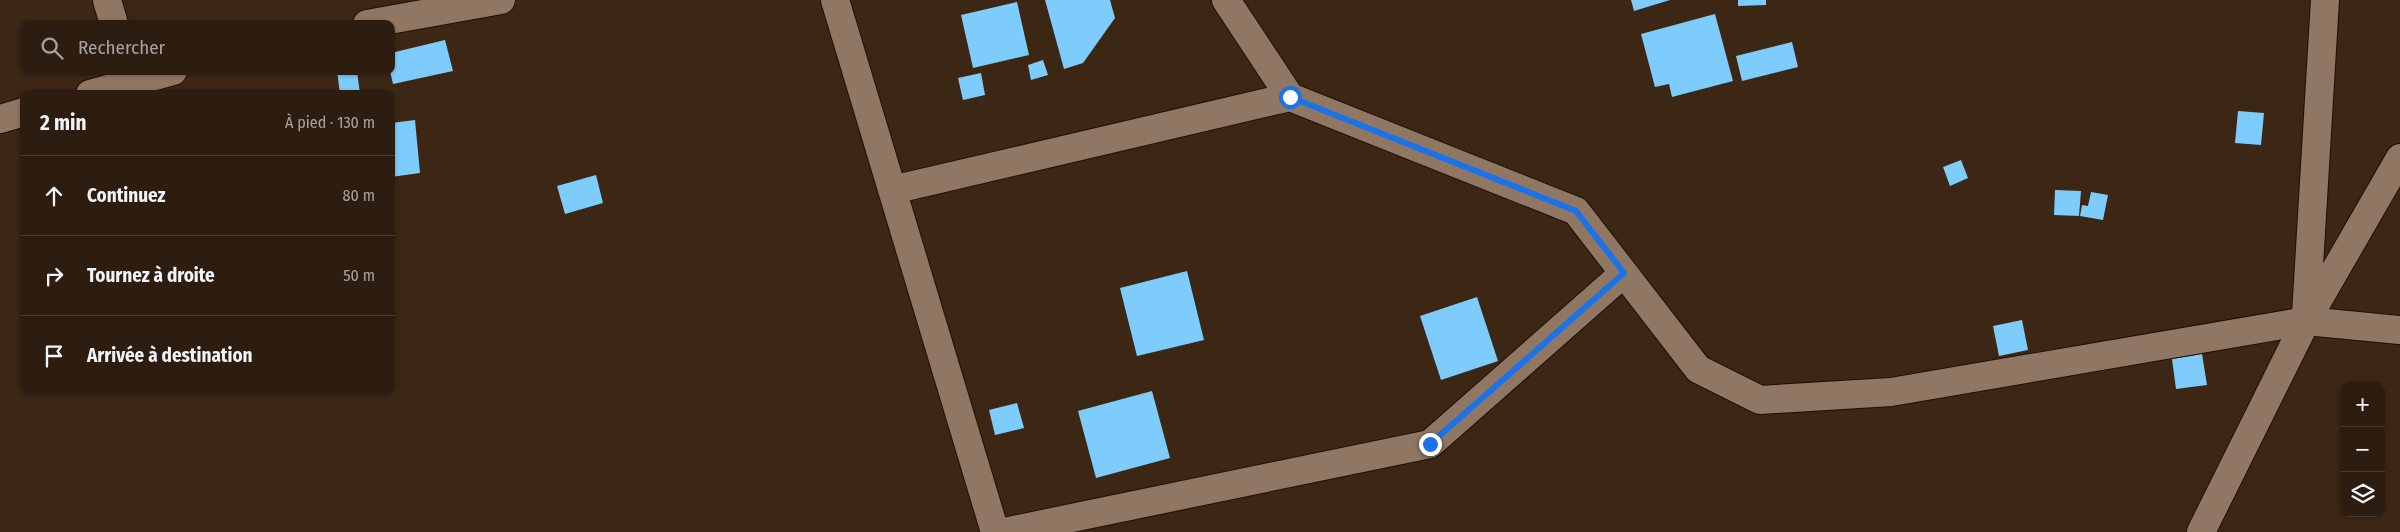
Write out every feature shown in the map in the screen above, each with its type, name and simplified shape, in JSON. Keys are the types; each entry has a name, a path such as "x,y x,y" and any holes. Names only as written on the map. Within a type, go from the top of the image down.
{"street":[{"path":"107,0 113,20"},
{"path":"389,20 501,0"},
{"path":"835,0 995,532"},
{"path":"1226,0 1290,97 1576,211 1698,369 1760,400 1891,392 2306,322 2400,330"},
{"path":"2306,322 2325,0"},
{"path":"99,90 131,76"},
{"path":"892,190 1290,97"},
{"path":"0,119 20,113"},
{"path":"2201,532 2306,322 2400,158"},
{"path":"1004,532 1430,444 1624,273"}],"building":[{"path":"1045,0 1110,0 1115,18 1083,63 1064,69"},
{"path":"1631,0 1670,0 1634,11"},
{"path":"1738,0 1766,0 1766,5 1738,6"},
{"path":"1017,2 1029,55 973,68 961,15"},
{"path":"1715,14 1733,81 1672,97 1669,84 1655,87 1641,34"},
{"path":"445,40 453,71 393,84 391,75 395,75 395,52"},
{"path":"1792,42 1798,67 1742,81 1736,56"},
{"path":"1043,60 1048,75 1031,80 1028,65"},
{"path":"981,73 985,95 963,100 958,78"},
{"path":"338,75 358,75 359,90 339,90"},
{"path":"2238,111 2264,113 2261,145 2235,143"},
{"path":"415,120 420,173 395,176 395,122"},
{"path":"1961,160 1968,178 1950,186 1943,167"},
{"path":"596,175 603,203 565,214 557,186"},
{"path":"2055,190 2081,191 2079,216 2054,215"},
{"path":"2091,192 2108,195 2103,220 2080,216 2082,205 2088,206"},
{"path":"1187,271 1204,340 1137,356 1120,288"},
{"path":"1477,297 1498,361 1441,380 1420,316"},
{"path":"2022,320 2028,350 1999,356 1993,326"},
{"path":"2202,354 2207,385 2176,389 2172,359"},
{"path":"1152,391 1170,458 1096,478 1078,411"},
{"path":"1017,403 1024,428 995,435 989,410"}],"route":[{"path":"1290,97 1576,211 1624,273 1430,444"}]}
